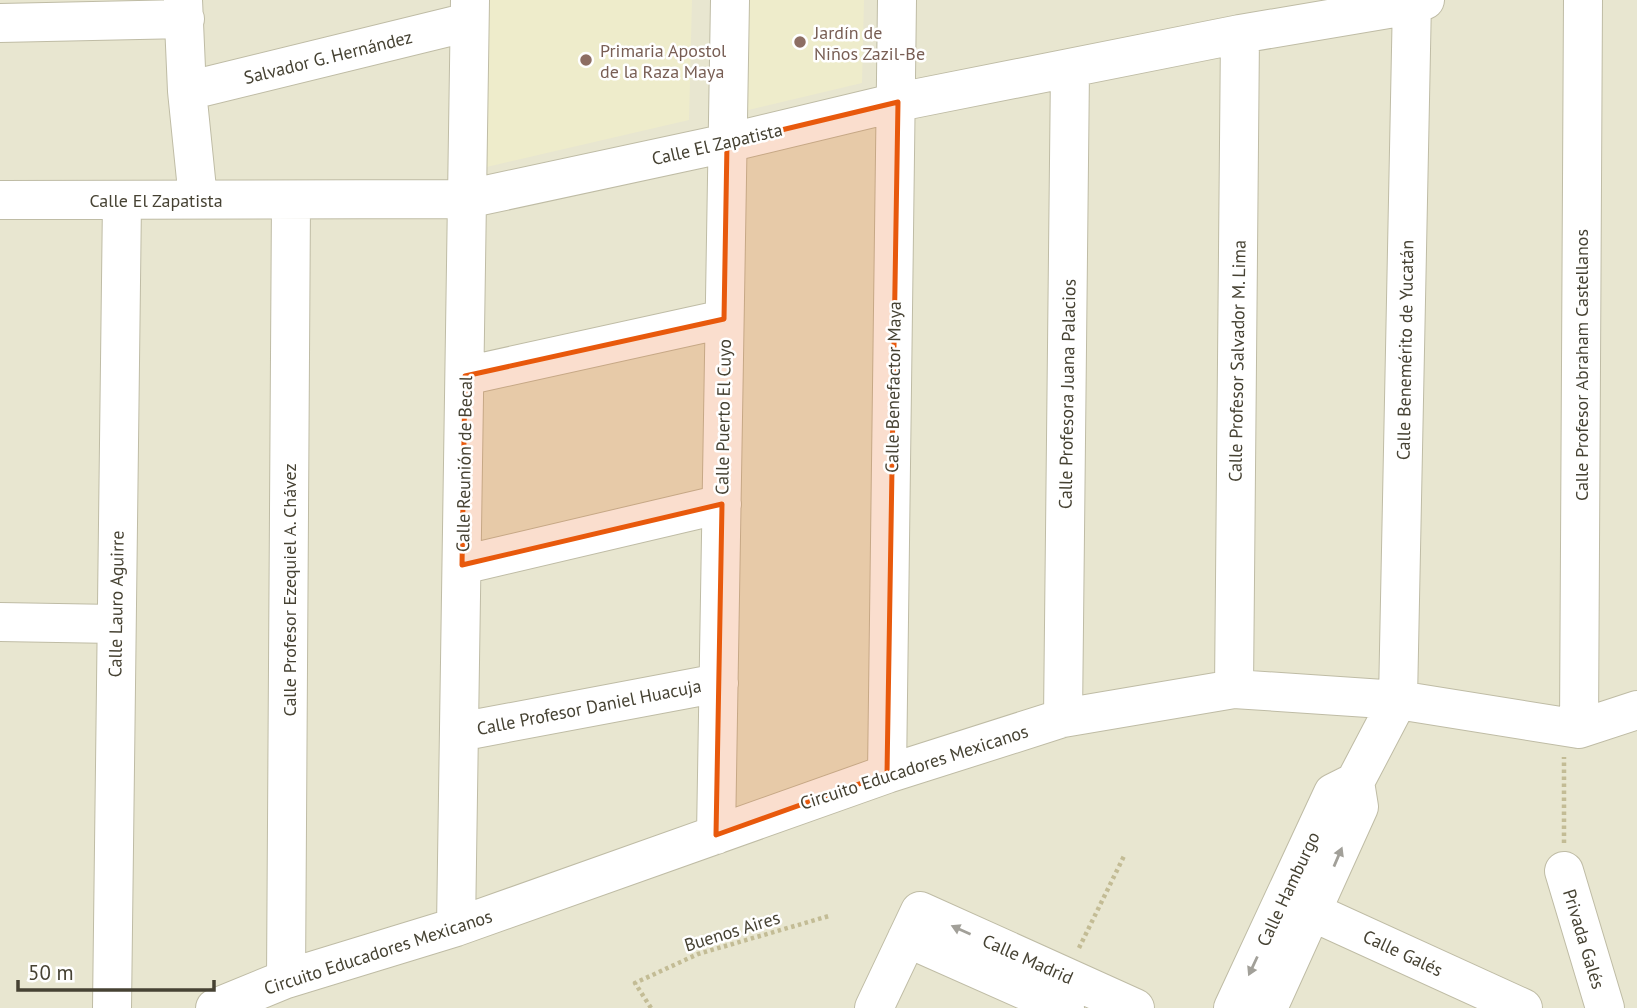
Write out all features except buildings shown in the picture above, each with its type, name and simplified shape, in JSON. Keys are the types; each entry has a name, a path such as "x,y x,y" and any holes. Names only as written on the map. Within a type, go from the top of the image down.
{"street":[{"name":"Calle Puerto El Cuyo","path":"716,835 730,0"},
{"name":"Calle Benefactor Maya","path":"887,774 898,102 897,0"},
{"name":"Calle Profesor Abraham Castellanos","path":"1571,729 1583,0"},
{"name":"Calle El Zapatista","path":"0,200 467,199 727,143 898,102 1416,2"},
{"name":"Calle Benemérito de Yucatán","path":"1398,700 1416,2"},
{"path":"0,23 184,9 187,91 198,199"},
{"name":"Salvador G. Hernández","path":"187,91 470,11"},
{"name":"Calle Reunión de Becal","path":"456,927 470,11"},
{"name":"Calle Profesor Salvador M. Lima","path":"1234,689 1240,34"},
{"name":"Calle Profesora Juana Palacios","path":"1063,718 1070,69"},
{"name":"Calle Lauro Aguirre","path":"112,1008 122,201"},
{"name":"Calle Profesor Ezequiel A. Chávez","path":"286,979 291,201"},
{"path":"465,376 724,319"},
{"path":"462,565 722,504"},
{"path":"0,622 116,624"},
{"name":"Calle Profesor Daniel Huacuja","path":"459,732 719,683"},
{"name":"Circuito Educadores Mexicanos","path":"233,1005 286,979 456,927 887,774 1063,718 1234,689 1398,700 1571,729 1637,710"},
{"name":"Calle Hamburgo","path":"1233,1008 1359,807 1355,782 1398,700"},
{"name":"Privada Galés","path":"1564,870 1605,1008"},
{"name":"Calle Hamburgo","path":"1268,1008 1299,905"},
{"name":"Calle Galés","path":"1299,905 1523,1008"},
{"name":"Calle Madrid","path":"874,1008 914,925 1059,999 1135,1008"}],"path":[{"path":"1564,870 1571,729"},
{"path":"1059,999 1125,854"},
{"name":"Buenos Aires","path":"651,1008 635,982 698,954 829,916"}],"highlighted area":[{"path":"898,102 887,774 716,835 722,504 462,565 465,376 724,319 727,143"}],"shaded area":[{"path":"0,0 1637,0 1637,1008 0,1008"},
{"name":"Primaria Apostol de la Raza Maya","path":"482,0 692,0 689,120 478,169"},
{"name":"Jardín de Niños Zazil-Be","path":"739,0 864,0 862,83 736,113"}],"place":[{"name":"Jardín de Niños Zazil-Be","path":"800,42"},
{"name":"Primaria Apostol de la Raza Maya","path":"586,60"}]}
